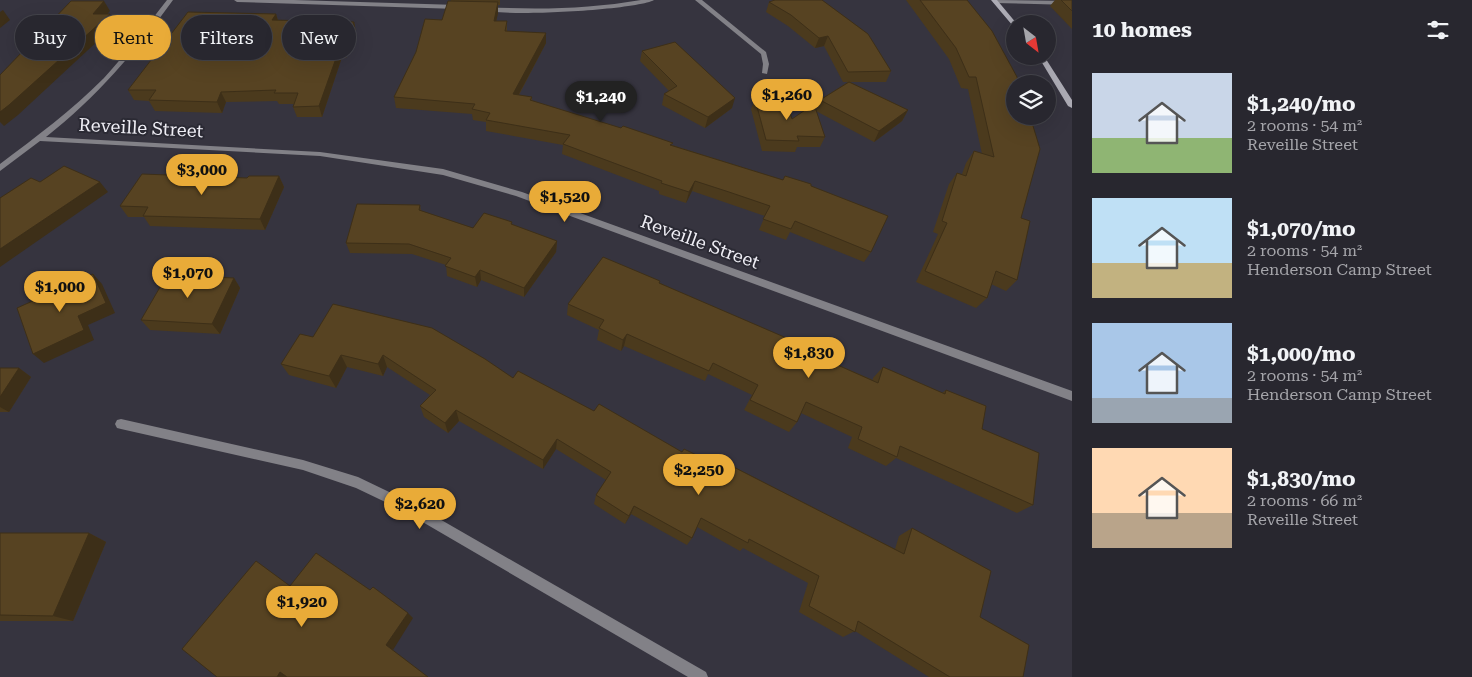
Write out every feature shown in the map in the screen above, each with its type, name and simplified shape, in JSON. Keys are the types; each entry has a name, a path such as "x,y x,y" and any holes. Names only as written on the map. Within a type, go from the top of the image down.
{"street":[{"path":"0,168 65,118 118,66 170,0"},
{"path":"237,0 465,8"},
{"path":"474,8 547,12 651,0"},
{"path":"698,0 764,54 765,73"},
{"path":"994,0 1072,3"},
{"path":"994,0 1007,15"},
{"path":"1047,65 1072,106"},
{"name":"Reveille Street","path":"38,139 320,154 443,172 519,194 1072,396"},
{"path":"121,424 303,465 358,483 406,506 701,677"}],"building":[{"path":"775,0 822,0 868,34 891,71 848,72 828,36 819,38 791,15 769,2"},
{"path":"920,0 967,0 992,31 1006,57 1006,65 1010,65 1016,75 1006,75 1006,125 1033,125 1040,149 1021,218 1030,221 1017,280 996,271 987,298 925,271 947,223 942,221 957,173 966,176 974,151 994,157 976,77 969,77 956,48"},
{"path":"1061,0 1072,0 1072,11"},
{"path":"71,1 104,1 93,14 110,14 95,15 95,28 85,37 85,15 58,15"},
{"path":"448,1 498,2 494,21 507,21 505,31 546,33 513,94 532,97 530,100 621,128 623,126 673,143 670,145 783,180 785,176 811,184 811,186 888,216 871,252 795,221 791,229 763,219 770,206 729,192 695,181 689,192 661,183 662,181 563,144 570,135 486,120 490,113 472,109 475,104 394,97 416,52 425,19 442,20"},
{"path":"188,12 276,14 272,20 272,15 186,15"},
{"path":"272,20 282,20 282,60 335,60 319,106 293,107 298,93 274,93 276,90 221,92 217,102 149,100 156,90 128,90 151,60 171,60 171,34 181,21 181,60 272,60"},
{"path":"675,42 735,98 708,117 664,94 677,86 642,51"},
{"path":"15,59 59,60 0,112 0,75"},
{"path":"849,82 908,110 879,131 820,100"},
{"path":"755,99 786,100 792,119 814,104 825,137 797,136 799,141 766,140"},
{"path":"64,166 100,182 0,249 0,198 31,178 40,182"},
{"path":"142,174 247,178 249,176 279,176 260,219 143,216 148,207 120,206"},
{"path":"357,204 420,205 419,210 473,228 484,213 512,222 511,224 557,241 524,288 480,270 475,277 445,266 451,258 409,244 346,243"},
{"path":"603,257 826,355 824,359 878,383 883,367 945,394 946,390 986,406 982,429 1039,453 1033,505 900,446 897,457 858,439 862,427 806,402 797,422 750,400 758,385 713,363 709,371 627,334 623,340 599,328 604,320 568,304"},
{"path":"93,274 106,303 78,316 84,330 33,354 17,308"},
{"path":"167,275 234,278 212,324 141,320"},
{"path":"333,304 432,328 513,378 518,371 594,411 599,404 682,452 684,449 709,461 712,456 904,554 912,528 991,571 980,617 1029,645 1023,677 950,677 858,621 855,632 809,606 819,576 749,539 748,543 701,518 692,538 634,506 629,516 596,495 611,472 557,439 543,460 456,410 445,423 420,406 436,390 383,355 378,364 341,355 329,376 281,364 300,334 313,337"},
{"path":"0,368 19,368 0,397"},
{"path":"0,533 89,533 53,616 0,615"},
{"path":"316,553 370,590 373,587 408,613 386,645 428,677 287,677 280,672 277,677 217,677 182,649 256,561 290,586"}]}
